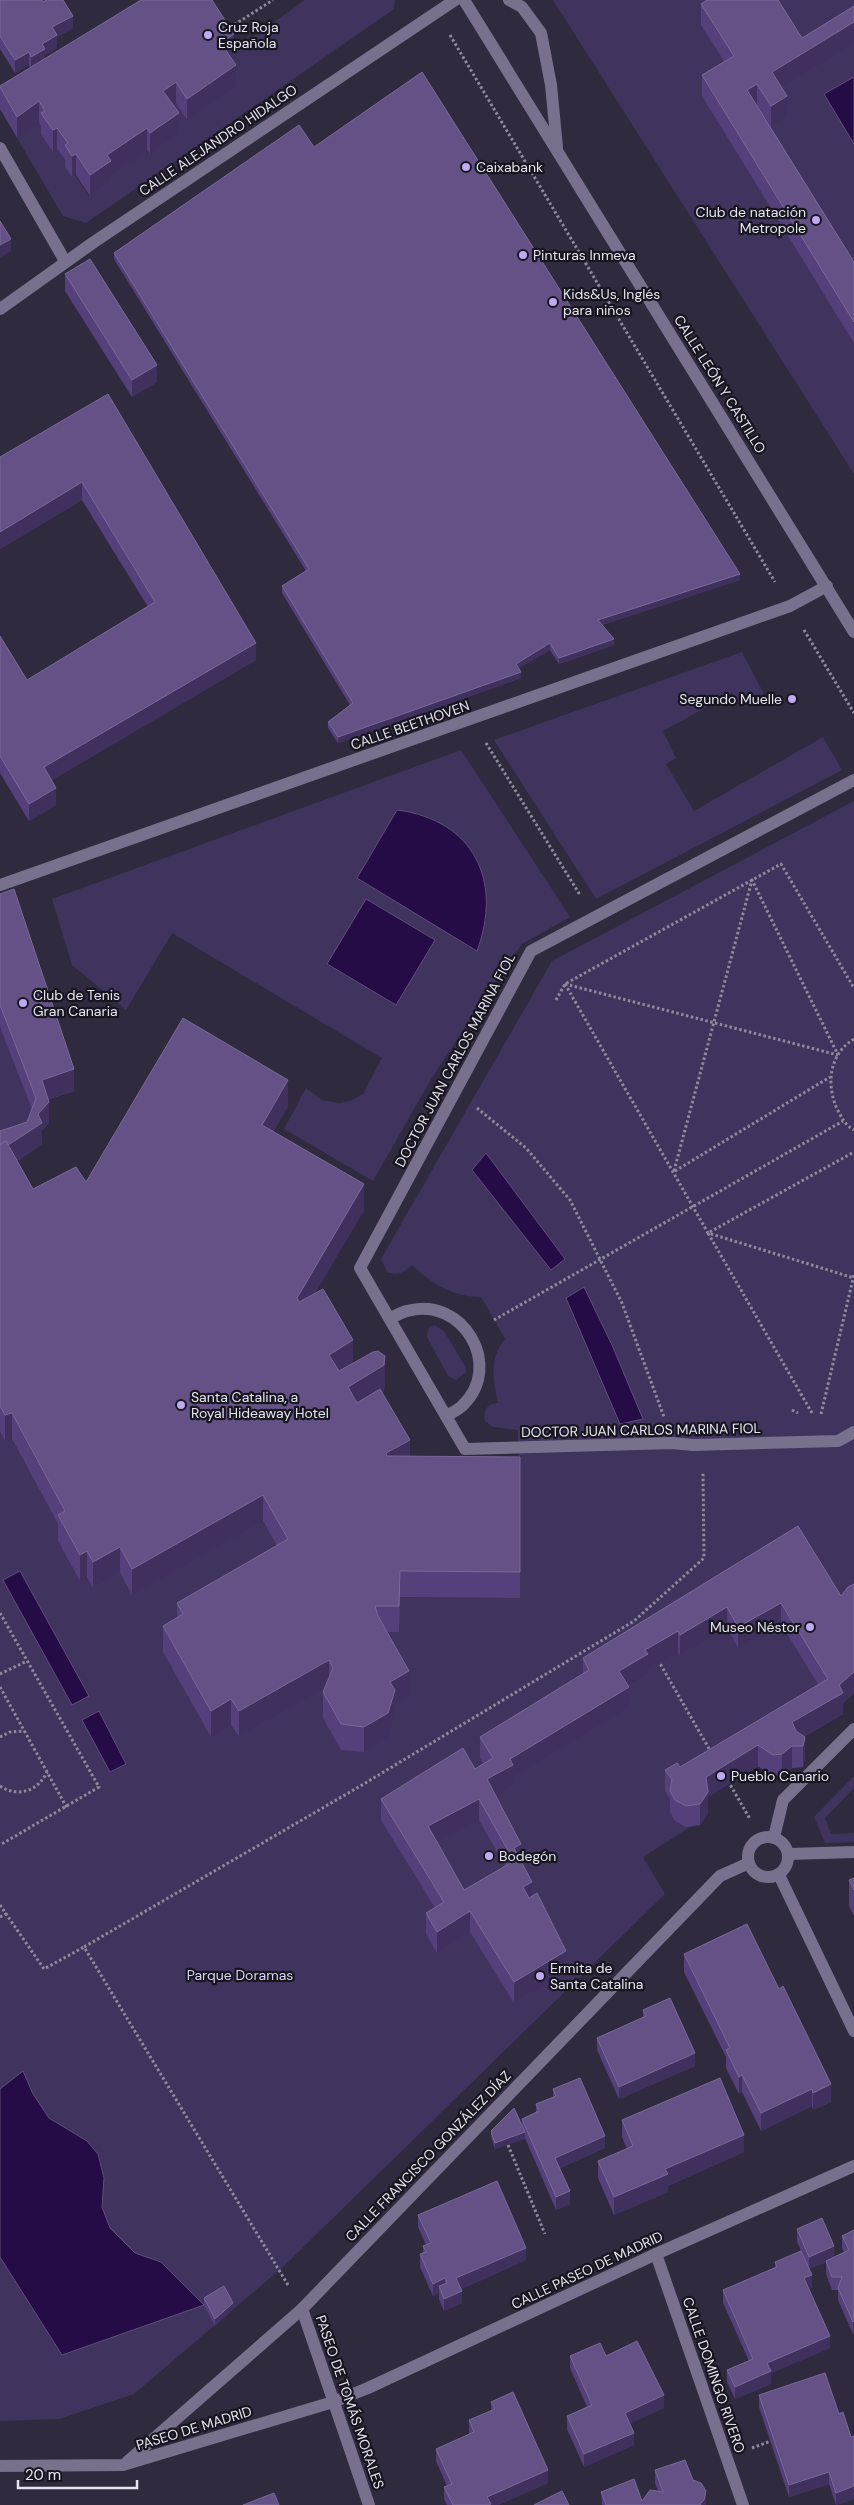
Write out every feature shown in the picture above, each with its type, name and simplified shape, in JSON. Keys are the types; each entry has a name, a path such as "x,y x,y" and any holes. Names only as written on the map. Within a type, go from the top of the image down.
{"street":[{"name":"CALLE ALEJANDRO HIDALGO","path":"0,309 65,261 455,0"},
{"name":"CALLE LEÓN Y CASTILLO","path":"464,0 854,632"},
{"path":"509,0 522,7 541,33 551,85 558,152"},
{"path":"0,148 65,261"},
{"name":"CALLE BEETHOVEN","path":"0,885 790,606 827,586"},
{"name":"DOCTOR JUAN CARLOS MARINA FIOL","path":"854,780 531,951 360,1268 465,1449 672,1442 693,1444 838,1441 854,1432"},
{"path":"390,1319 407,1310 435,1310 444,1312 460,1322 472,1336 479,1354 479,1373 473,1391 462,1406 446,1416"},
{"path":"768,1838 783,1800 854,1729"},
{"path":"768,1838 784,1844 789,1854 787,1866 779,1875 764,1877 752,1870 749,1864 749,1851 756,1840 768,1838"},
{"path":"789,1854 854,1852"},
{"name":"CALLE FRANCISCO GONZÁLEZ DÍAZ","path":"123,2465 302,2309 720,1876 749,1864"},
{"path":"779,1875 854,2031"},
{"name":"CALLE PASEO DE MADRID","path":"333,2402 368,2388 656,2254 854,2166"},
{"name":"CALLE DOMINGO RIVERO","path":"656,2254 743,2505"},
{"name":"PASEO DE TOMÁS MORALES","path":"302,2309 369,2505"},
{"name":"PASEO DE MADRID","path":"0,2466 123,2465 333,2402"}],"path":[{"path":"219,34 273,0"},
{"path":"437,12 854,713"},
{"path":"472,719 593,917"},
{"path":"556,1000 565,984 781,864 854,988"},
{"path":"674,1171 752,880"},
{"path":"752,880 838,1055"},
{"path":"565,984 838,1055"},
{"path":"565,984 814,1416"},
{"path":"854,1039 838,1055 830,1077 832,1098 843,1122 854,1130"},
{"path":"674,1171 830,1077"},
{"path":"470,1103 526,1148 570,1200 622,1303 672,1442"},
{"path":"494,1320 843,1122"},
{"path":"708,1233 854,1152"},
{"path":"708,1233 854,1277 821,1416"},
{"path":"0,1904 8,1913 44,1969 362,1785 634,1621 704,1558 704,1476 693,1444"},
{"path":"0,1613 99,1787 67,1808 0,1844"},
{"path":"634,1621 638,1628"},
{"path":"654,1655 714,1756"},
{"path":"0,1674 27,1661"},
{"path":"0,1687 67,1808"},
{"path":"0,1738 10,1732 24,1731"},
{"path":"0,1786 7,1791 20,1792 32,1790 42,1782 47,1772"},
{"path":"726,1777 768,1838"},
{"path":"0,1917 8,1913"},
{"path":"84,1947 302,2309"},
{"path":"508,2144 546,2234"},
{"path":"744,2451 771,2441"}],"green space":[{"path":"305,0 395,0 394,9 86,223 63,216 17,138 39,123 53,151 57,149 89,196 107,177 147,150 149,154 163,112 176,103 187,120 236,87 221,64 232,52"},
{"path":"553,0 854,0 854,474 835,444"},
{"path":"742,652 764,694 741,706 732,693 663,731 676,758 666,764 694,811 823,737 842,770 596,899 494,740"},
{"path":"461,750 570,917 522,944 487,993 430,1081 373,1181 284,1129 306,1088 322,1100 339,1103 350,1101 363,1094 382,1058 172,933 126,1010 72,965 52,899"},
{"name":"Parque Doramas","path":"854,801 854,1693 840,1706 843,1714 793,1743 805,1758 803,1767 792,1768 782,1775 773,1776 758,1766 706,1798 708,1813 700,1825 690,1827 643,1857 665,1894 284,2266 134,2394 59,2419 0,2421 0,1432 5,1441 12,1439 65,1537 81,1581 87,1577 120,1573 132,1595 263,1521 288,1565 231,1725 238,1736 329,1686 378,1642 400,1597 520,1598 518,1430 493,1427 485,1421 485,1411 487,1408 498,1403 494,1378 494,1362 496,1354 505,1339 481,1297 452,1292 427,1278 412,1265 400,1273 387,1272 381,1259 552,961"},
{"name":"Club de Tenis Gran Canaria","path":"14,911 75,1091 43,1101 49,1123 0,1171 0,915"},
{"path":"434,1325 444,1331 466,1368 466,1372 456,1380 448,1376 427,1337 428,1329"},
{"path":"854,1776 854,1788 825,1818 831,1834 854,1833 854,1842 825,1843 814,1817"}],"shaded area":[{"path":"854,77 854,144 824,94"},
{"path":"397,810 424,816 446,826 463,841 476,858 483,878 486,901 484,925 477,951 357,878"},
{"path":"366,899 435,940 396,1005 327,964"},
{"path":"486,1153 565,1259 551,1270 472,1170"},
{"path":"584,1287 612,1345 643,1419 620,1424 566,1298"},
{"path":"20,1571 89,1696 72,1705 3,1580"},
{"path":"99,1711 126,1764 110,1772 82,1720"},
{"path":"23,2071 33,2094 49,2118 87,2141 98,2154 104,2178 102,2207 110,2228 135,2253 161,2262 204,2305 62,2355 0,2257 0,2089"}],"building":[{"path":"0,0 42,0 43,2 46,0 63,0 73,16 52,27 57,35 42,44 45,49 31,57 29,52 15,60 0,36"},
{"path":"141,0 212,0 234,34 221,43 236,65 187,99 176,82 163,91 179,113 150,133 147,128 107,155 111,161 90,175 76,154 72,156 65,145 68,143 57,128 53,130 41,113 45,111 39,101 17,117 0,86"},
{"path":"707,0 778,0 802,38 854,6 854,22 772,72 787,96 771,106 757,84 747,90 854,262 854,322 702,75 734,56 701,4"},
{"path":"422,72 740,574 598,620 614,639 559,658 550,643 516,664 521,672 338,737 328,722 353,703 282,586 309,569 114,253 299,125 314,147"},
{"path":"0,221 11,239 0,245"},
{"path":"90,259 157,365 132,380 65,274"},
{"path":"108,394 256,643 44,767 56,788 29,804 0,756 0,636 27,680 155,602 82,482 0,532 0,457"},
{"name":"Club de Tenis Gran Canaria","path":"14,889 74,1069 42,1080 49,1102 38,1114 42,1123 8,1145 6,1141 0,1145 0,1131 27,1122 36,1098 0,1005 0,894"},
{"name":"Santa Catalina, a Royal Hideaway Hotel","path":"183,1018 288,1080 262,1125 364,1184 297,1298 299,1302 323,1289 353,1340 329,1355 339,1371 373,1352 378,1351 385,1356 384,1365 348,1387 357,1403 380,1389 410,1440 386,1453 387,1456 520,1457 520,1572 400,1571 399,1606 375,1606 378,1616 409,1671 390,1682 395,1690 388,1713 364,1727 341,1724 323,1692 333,1668 329,1660 239,1711 231,1699 211,1711 163,1626 183,1614 177,1603 288,1539 263,1495 132,1569 120,1547 93,1562 87,1551 80,1555 58,1515 65,1511 12,1413 5,1415 0,1406 0,1145 6,1141 33,1189 76,1167 86,1182"},
{"path":"798,1526 841,1596 848,1587 854,1584 854,1672 839,1685 843,1693 792,1722 796,1731 805,1737 803,1746 792,1746 782,1754 773,1755 758,1745 706,1777 708,1792 700,1804 686,1806 675,1800 670,1791 672,1779 665,1770 677,1763 680,1767 828,1679 781,1603 738,1627 727,1607 680,1635 678,1631 645,1650 648,1654 619,1671 629,1687 510,1759 513,1765 487,1779 521,1844 514,1848 532,1882 523,1887 529,1898 537,1893 566,1951 514,1982 470,1911 437,1932 426,1913 444,1902 381,1799 463,1748 475,1769 493,1758 480,1737 589,1670 583,1658","holes":["479,1799 514,1861 464,1890 428,1826"]},
{"path":"854,1878 854,1890 849,1880"},
{"path":"747,1924 779,1989 783,1986 831,2084 813,2093 812,2089 761,2113 742,2075 739,2077 726,2050 730,2048 684,1954"},
{"path":"670,1998 695,2053 619,2087 597,2038 646,2016 643,2010"},
{"path":"580,2078 605,2136 555,2158 570,2191 556,2197 522,2119 539,2111 536,2104 556,2096 553,2089"},
{"path":"720,2078 744,2135 665,2169 668,2174 614,2197 598,2161 633,2146 622,2120"},
{"path":"514,2108 525,2132 495,2143 491,2131"},
{"path":"497,2181 526,2248 456,2278 462,2291 444,2299 439,2286 447,2283 445,2278 433,2284 420,2254 426,2252 423,2246 431,2243 418,2215"},
{"path":"822,2218 834,2246 809,2257 797,2229"},
{"path":"854,2230 853,2322 838,2288 842,2277 832,2277 826,2261 849,2250 842,2236"},
{"path":"801,2251 812,2275 804,2278 830,2336 767,2363 771,2371 735,2387 727,2370 753,2359 723,2290 777,2267 775,2262"},
{"path":"224,2286 233,2303 215,2319 204,2298"},
{"path":"637,2341 664,2395 625,2413 634,2433 584,2454 567,2416 592,2405 570,2356 600,2343 606,2356"},
{"path":"825,2373 839,2414 843,2412 851,2437 854,2436 854,2486 836,2493 829,2472 789,2485 759,2395"},
{"path":"513,2392 548,2470 487,2497 491,2504 489,2505 453,2505 444,2487 452,2484 436,2449 474,2432 469,2420 495,2409 491,2402"},
{"path":"685,2460 693,2480 701,2483 706,2491 701,2505 606,2505 601,2492 634,2479 642,2501 650,2490 663,2492 655,2470"},
{"path":"562,2491 569,2505 534,2505"},
{"path":"274,2493 279,2505 243,2505"}],"place":[{"name":"Cruz Roja Española","path":"208,35"},
{"name":"Caixabank","path":"466,167"},
{"name":"Club de natación Metropole","path":"816,220"},
{"name":"Pinturas Inmeva","path":"523,255"},
{"name":"Kids&Us, Inglés para niños","path":"553,302"},
{"name":"Segundo Muelle","path":"792,699"},
{"name":"Club de Tenis Gran Canaria","path":"23,1003"},
{"name":"Santa Catalina, a Royal Hideaway Hotel","path":"181,1405"},
{"name":"Museo Néstor","path":"810,1627"},
{"name":"Pueblo Canario","path":"721,1776"},
{"name":"Bodegón","path":"489,1856"},
{"name":"Ermita de Santa Catalina","path":"540,1976"}]}
